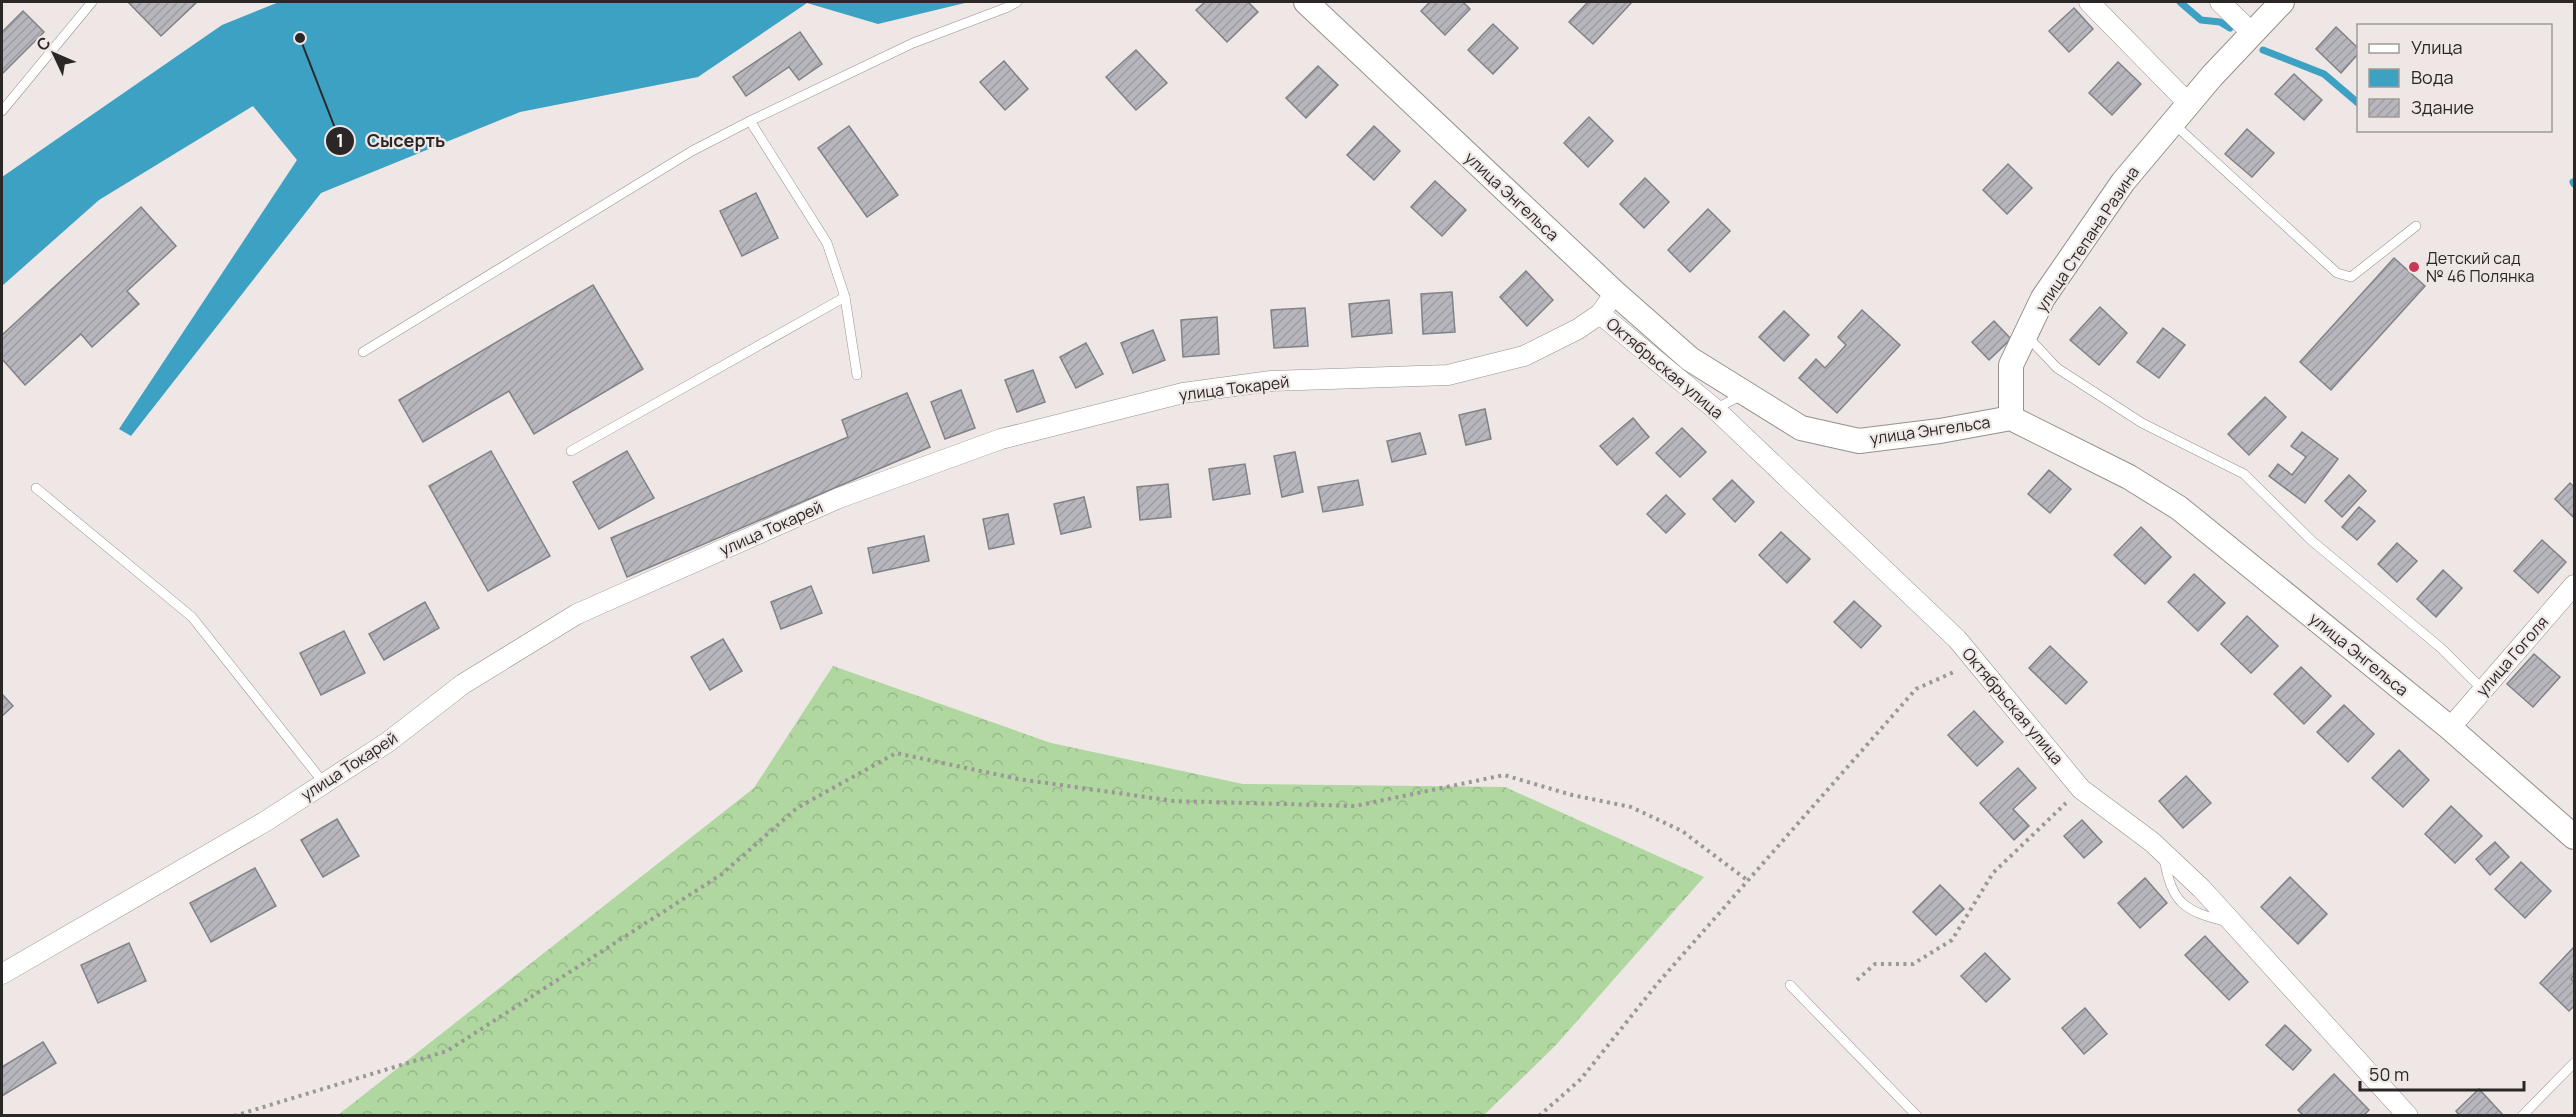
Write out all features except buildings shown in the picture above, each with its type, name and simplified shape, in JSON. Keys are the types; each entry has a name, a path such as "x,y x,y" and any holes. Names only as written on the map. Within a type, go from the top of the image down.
{"street":[{"name":"улица Энгельса","path":"1306,2 1615,293 1690,359 1801,428 1859,441 1940,431 2012,418 2129,477 2179,508 2450,728 2574,837"},
{"path":"2089,2 2188,104"},
{"path":"2220,2 2253,33"},
{"name":"улица Степана Разина","path":"2012,418 2011,365 2043,298 2122,182 2188,104 2282,2"},
{"name":"улица Токарей","path":"2,974 266,821 388,742 463,684 577,614 839,498 1001,439 1182,393 1270,381 1448,375 1524,356 1578,329 1600,314 1615,293"},
{"name":"Октябрьская улица","path":"1600,314 1715,409 1957,639 2081,789 2163,852 2234,924 2408,1116"},
{"name":"улица Гоголя","path":"2450,728 2574,585"}],"lane":[{"path":"2,111 92,2"},
{"path":"363,352 692,151 913,43 1017,2"},
{"path":"750,121 827,243 846,297 857,375"},
{"path":"2172,123 2337,273 2351,277 2416,226"},
{"path":"571,451 846,297"},
{"path":"2025,333 2057,368 2142,423 2244,474 2312,541 2441,648 2482,689"},
{"path":"1715,409 1744,394"},
{"path":"36,488 192,616 323,782"},
{"path":"1790,985 1917,1116"},
{"path":"2523,1116 2574,1063"}],"path":[{"path":"1539,1116 1581,1079 1657,984 1916,689 1956,672 1957,639"},
{"path":"234,1116 447,1051 722,874 797,808 896,753 1018,779 1174,801 1355,806 1504,775 1572,795 1631,807 1682,831 1747,880"},
{"path":"1857,980 1875,964 1913,964 1952,940 1994,873 2081,789"}],"green space":[{"path":"833,666 1051,743 1243,784 1505,787 1704,877 1555,1046 1484,1115 338,1115 754,788"}],"water":[{"path":"279,2 969,2 878,24 807,3 698,77 520,112 321,193 131,436 119,429 297,160 253,106 99,200 2,286 2,177 222,25"}],"waterway":[{"path":"2180,2 2201,20 2220,22 2230,28"},
{"path":"2263,50 2324,74 2357,102"}],"place":[{"name":"Сысерть","path":"300,38"},
{"name":"Детский сад № 46 Полянка","path":"2414,267"}]}
